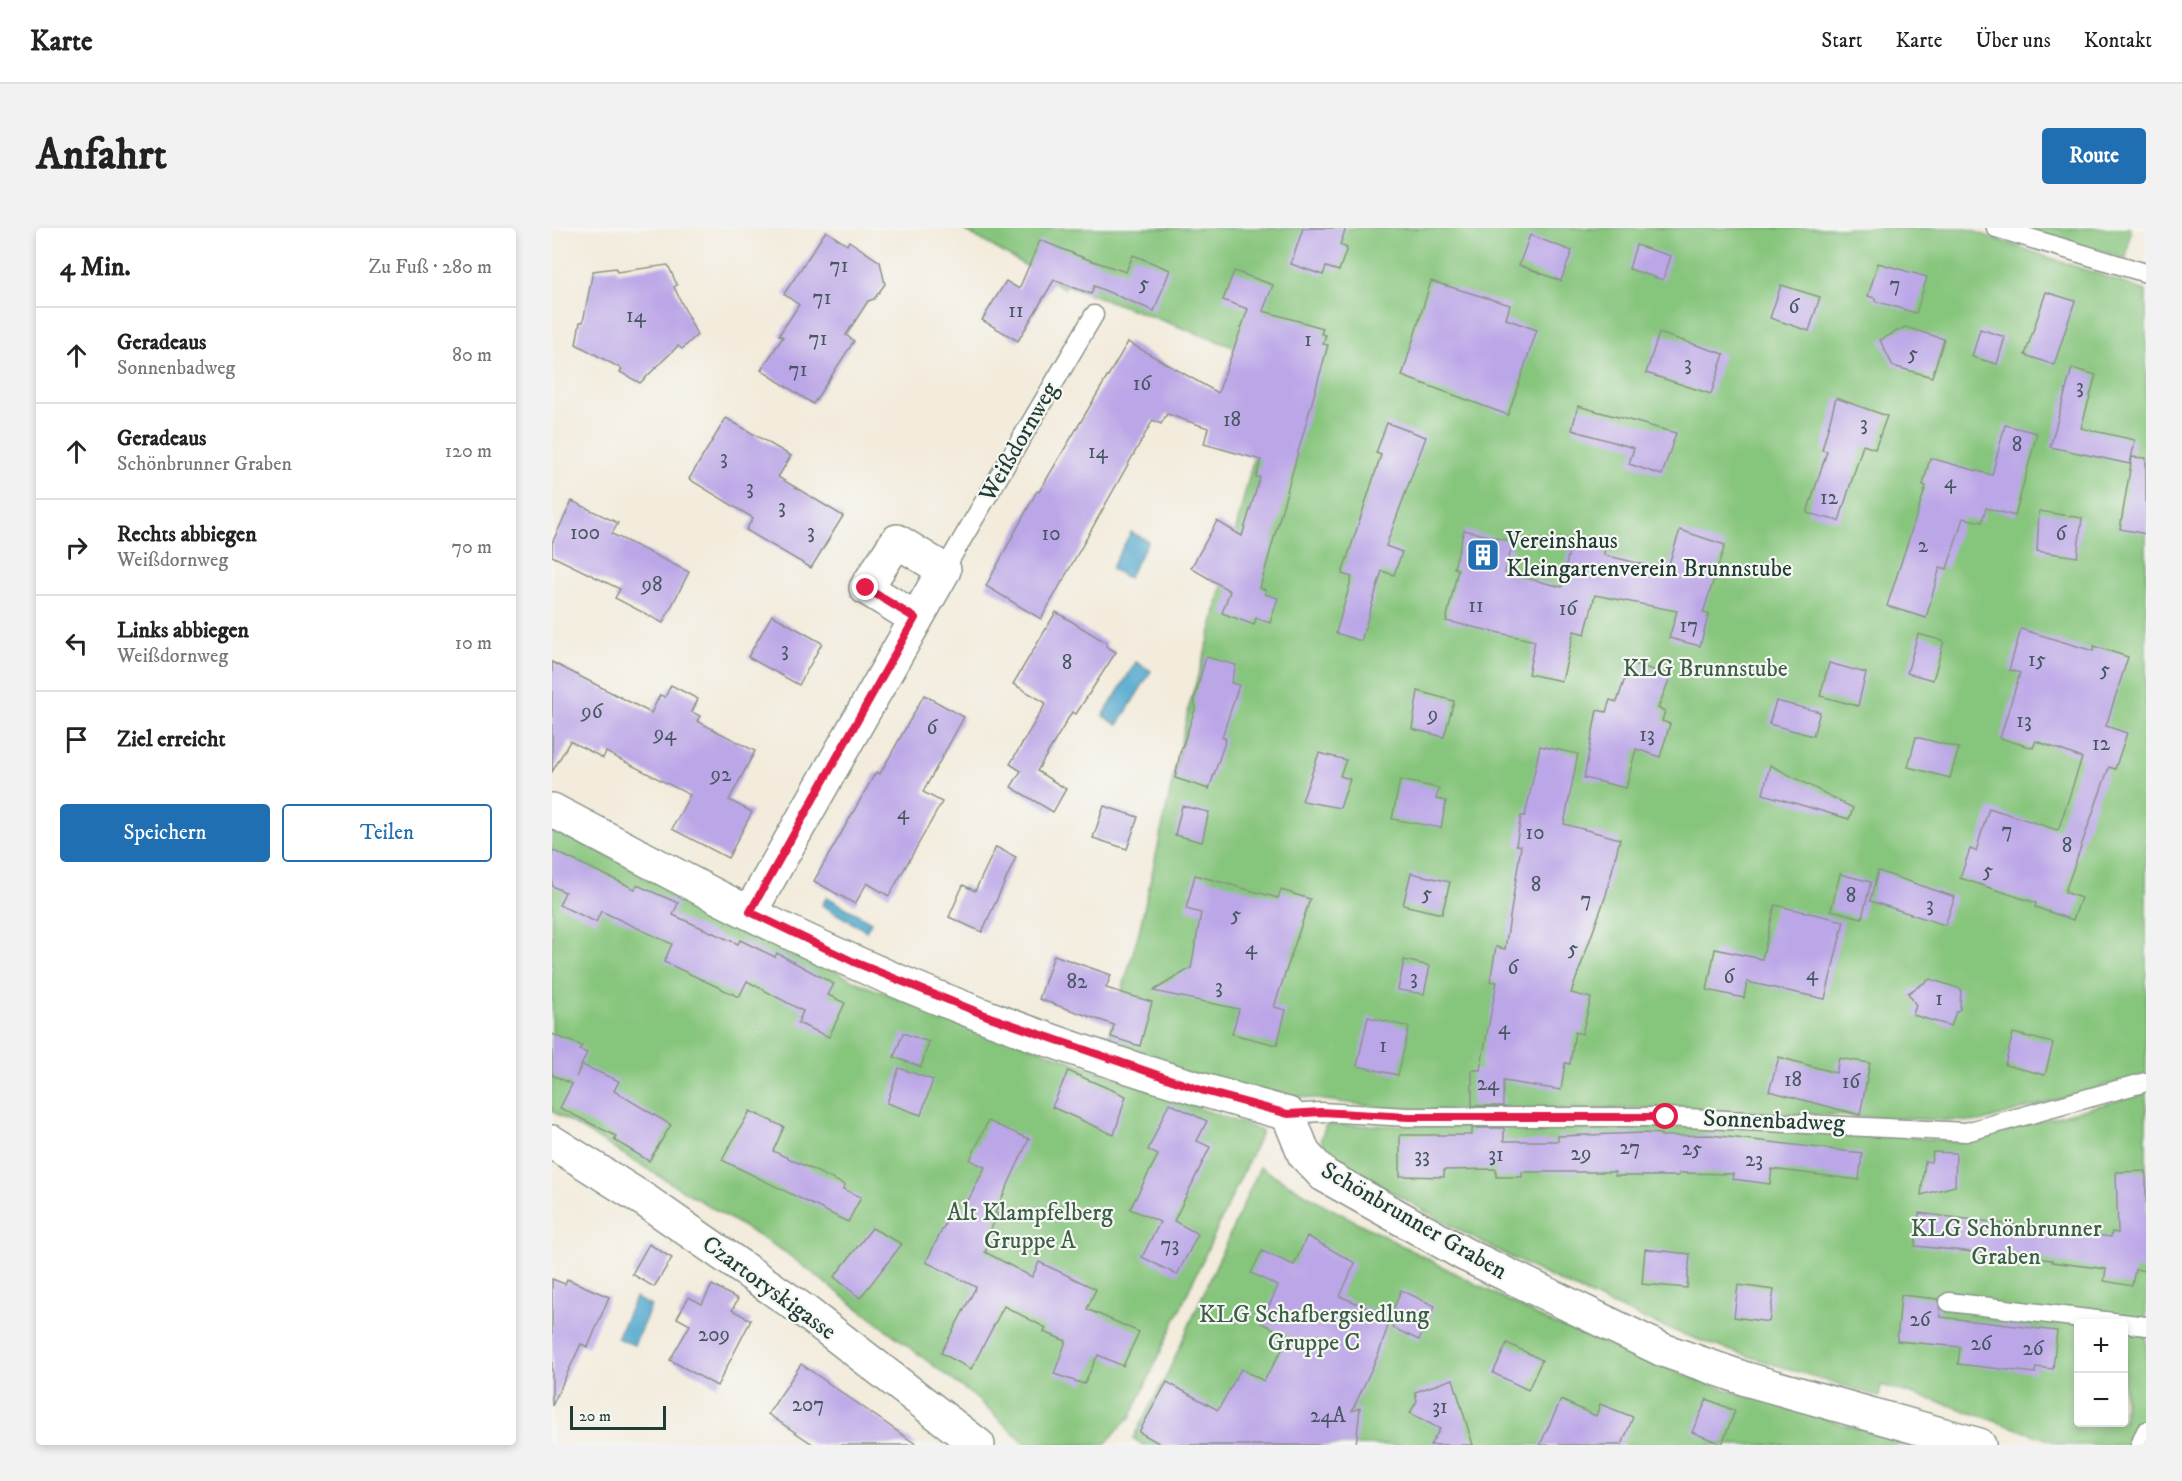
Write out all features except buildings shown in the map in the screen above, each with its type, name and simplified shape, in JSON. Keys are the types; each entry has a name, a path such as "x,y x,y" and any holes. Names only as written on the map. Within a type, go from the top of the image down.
{"street":[{"path":"915,618 866,588 897,541 944,570"},
{"name":"Weißdornweg","path":"750,912 944,570"},
{"path":"552,810 750,912 854,962 990,1017 1204,1091 1288,1114"},
{"name":"Schönbrunner Graben","path":"1288,1114 1304,1154 1324,1175 1464,1254 1579,1310 1663,1350 1746,1379 1979,1445"},
{"name":"Czartoryskigasse","path":"552,1142 646,1201 803,1310 978,1445"}],"lane":[{"path":"1996,228 2146,273"},
{"name":"Weißdornweg","path":"944,570 1094,315"},
{"name":"Sonnenbadweg","path":"1288,1114 1321,1112 1408,1117 1666,1117 1966,1131 2146,1082"},
{"path":"1949,1302 2146,1326"},
{"path":"2140,1445 2146,1431"}],"green space":[{"name":"KLG Brunnstube","path":"961,228 1964,228 2146,291 2146,1074 1980,1122 1667,1108 1409,1111 1202,1084 1105,1049 1139,932 1189,707 1209,639 1277,363 1066,285 1064,288"},
{"path":"2027,228 2131,228 2126,259"},
{"name":"Alt Klampfelberg Gruppe A","path":"552,828 863,985 1262,1131 1131,1416 1104,1445 1027,1445 977,1399 785,1252 552,1111"},
{"name":"KLG Schönbrunner Graben","path":"2146,1093 2146,1445 2063,1445 1949,1405 1881,1385 1879,1397 1702,1341 1604,1302 1509,1256 1416,1206 1325,1152 1321,1139 1326,1125 1817,1128 1961,1142"},
{"name":"KLG Schafbergsiedlung Gruppe C","path":"1260,1167 1326,1206 1549,1322 1715,1386 1852,1427 1925,1445 1143,1445 1133,1438 1167,1375"}],"water":[{"path":"1131,532 1148,541 1128,578 1111,569"},
{"path":"1136,662 1151,671 1118,725 1103,716"},
{"path":"827,897 871,922 866,931 822,905"},
{"path":"635,1298 651,1306 634,1345 617,1338"}],"place":[{"name":"Vereinshaus Kleingartenverein Brunnstube","path":"1483,555"}],"route":[{"path":"866,588 915,618 750,912 854,962 990,1017 1204,1091 1288,1114 1321,1112 1408,1117 1666,1117"}]}
